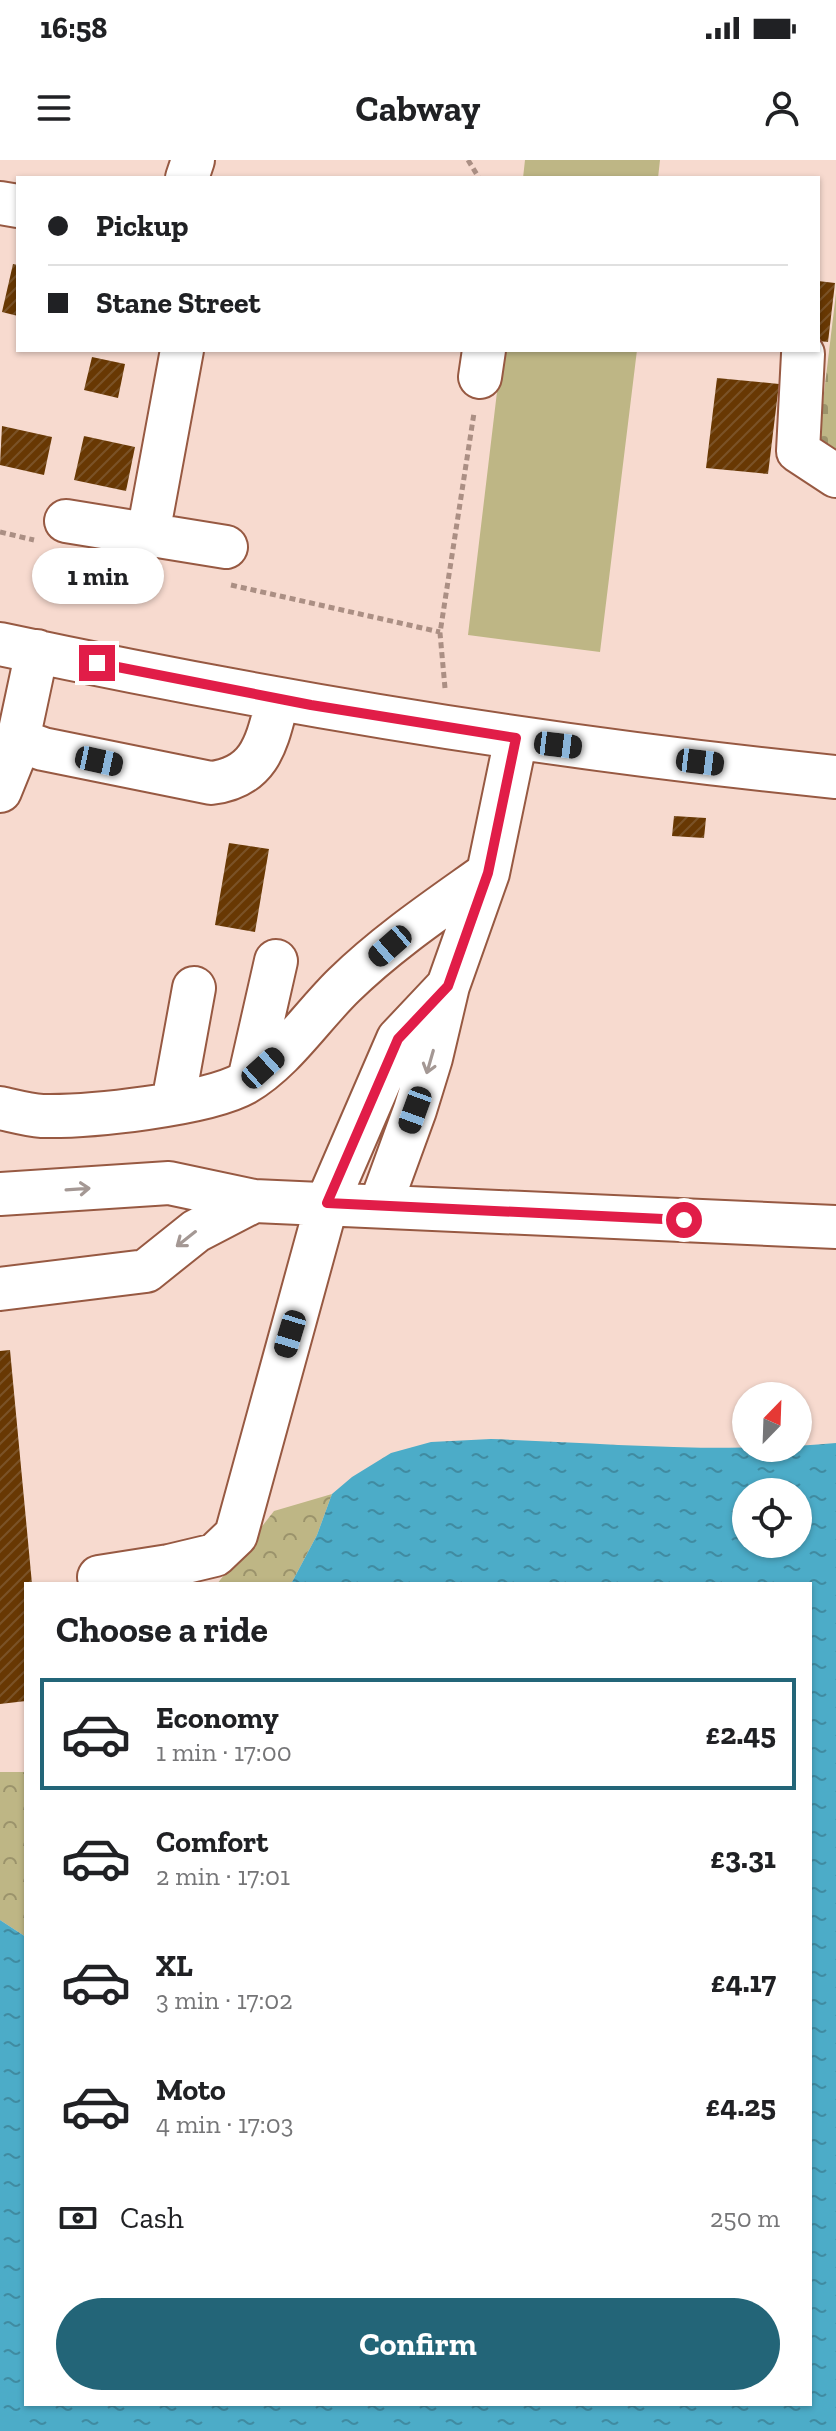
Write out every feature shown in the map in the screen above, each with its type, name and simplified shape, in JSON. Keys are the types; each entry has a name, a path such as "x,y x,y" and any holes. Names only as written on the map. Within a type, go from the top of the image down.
{"street":[{"path":"148,534 182,352"},
{"path":"803,354 798,451 836,476"},
{"path":"66,521 226,547"},
{"path":"0,791 18,740 18,648 278,699 516,738 634,755 836,777"},
{"path":"18,740 43,749 196,780 226,782 240,774 264,749 278,699"},
{"path":"380,1206 431,1058 448,986 488,873 516,738"},
{"path":"0,1108 40,1116 94,1113 173,1103 230,1091 249,1080 277,1056 346,984 412,927 488,873"},
{"path":"249,1080 276,961"},
{"path":"99,1577 215,1555 236,1535 327,1203 398,1039 448,986"},
{"path":"173,1103 194,988"},
{"path":"0,1194 169,1183 254,1201 836,1227"},
{"path":"0,1289 146,1271 196,1231 254,1201"}],"path":[{"path":"446,701 440,633 482,363"}],"green space":[{"path":"525,160 660,160 658,176 523,176"},
{"path":"836,293 836,459 818,443"},
{"path":"502,352 637,352 600,652 468,635"},
{"path":"332,1494 317,1535 292,1582 219,1582 274,1511"},
{"path":"0,1772 24,1772 24,1936 0,1920"}],"water":[{"path":"491,1439 732,1448 732,1462 812,1462 812,1445 836,1443 836,2431 0,2431 0,1920 24,1936 24,2406 812,2406 812,1582 292,1582 317,1535 332,1494 352,1477 391,1453 431,1442"}],"building":[{"path":"13,264 16,265 16,316 2,312"},
{"path":"820,281 835,283 828,342 820,341"},
{"path":"92,357 125,364 118,398 84,390"},
{"path":"717,378 779,384 768,474 706,468"},
{"path":"2,426 52,437 44,475 0,465"},
{"path":"84,436 135,447 126,491 74,480"},
{"path":"674,816 706,818 704,838 672,836"},
{"path":"229,843 269,849 255,932 215,925"},
{"path":"10,1350 32,1582 24,1582 24,1701 0,1704 0,1351"}],"route":[{"path":"97,663 311,705 516,738 488,873 448,986 398,1039 327,1203 684,1220"}]}
